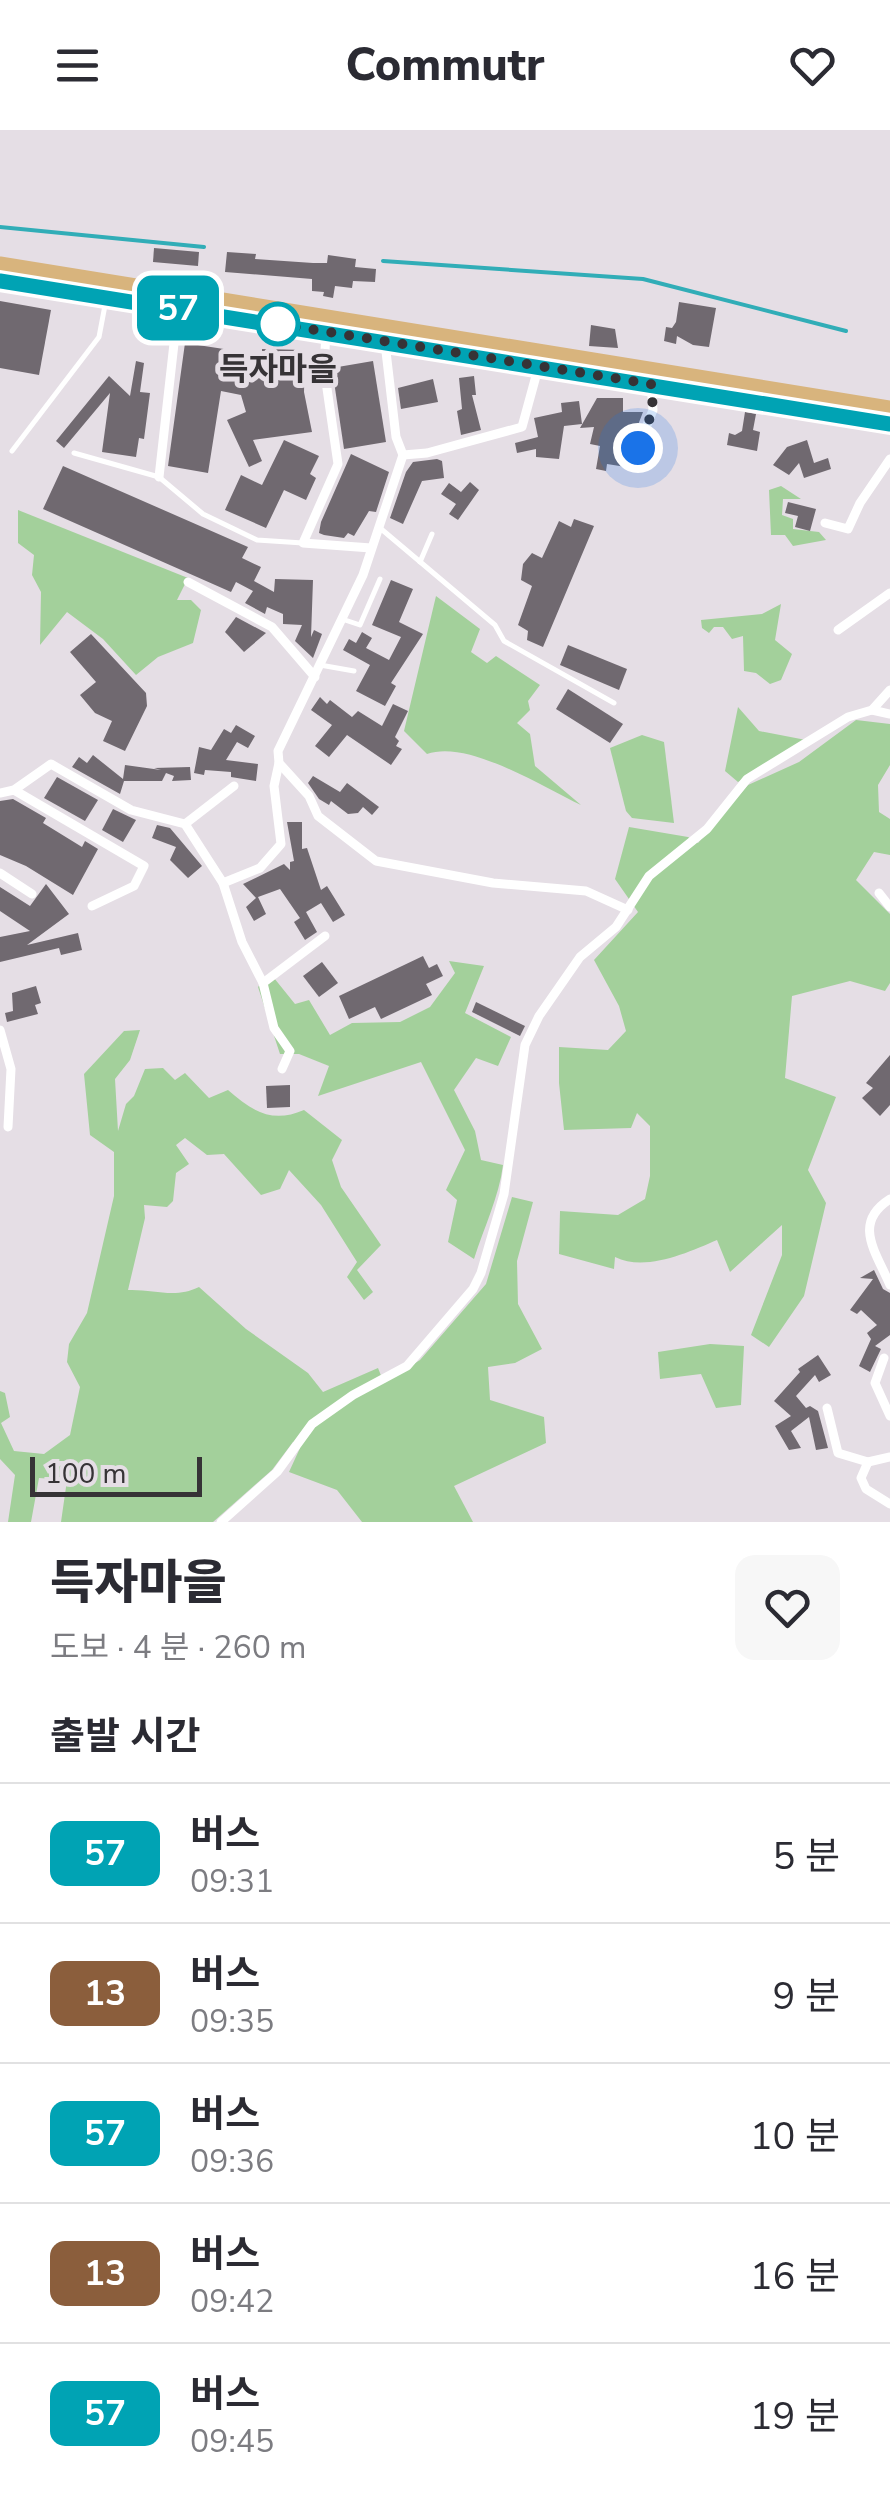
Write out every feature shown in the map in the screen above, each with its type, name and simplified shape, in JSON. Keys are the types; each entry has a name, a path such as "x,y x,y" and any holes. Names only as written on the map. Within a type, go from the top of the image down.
{"main road":[{"path":"0,264 890,408"},
{"path":"0,281 890,424"}],"street":[{"path":"158,477 178,308"},
{"path":"223,883 260,868 281,844 274,786 280,763 278,751 342,619 403,455 396,436 386,326"},
{"path":"326,331 324,368 338,464 303,544 370,548"},
{"path":"403,455 427,453 522,427 539,365"},
{"path":"638,448 653,410 651,384"},
{"path":"825,523 848,529 860,503 890,459"},
{"path":"188,582 272,627 314,677"},
{"path":"838,630 886,596 890,610"},
{"path":"872,710 890,690"},
{"path":"222,1522 277,1472 312,1424 408,1366 473,1289 504,1194 525,1045 539,1016 580,957 616,927 649,876 707,829 747,779 848,717 872,710 890,714"},
{"path":"280,763 303,788 318,816 376,860 493,883 586,891 628,910"},
{"path":"0,793 14,790 51,764 131,810 185,824 223,883 242,942 264,983 274,1028 290,1051 282,1069"},
{"path":"185,824 234,786"},
{"path":"14,790 144,866 134,886 92,906"},
{"path":"0,873 32,894"},
{"path":"878,893 890,907"},
{"path":"264,983 325,936"},
{"path":"0,1030 11,1069 8,1127"},
{"path":"890,1199 870,1214 867,1224 890,1285"},
{"path":"884,1358 875,1383 890,1416"},
{"path":"827,1408 838,1453 868,1462 890,1457"},
{"path":"868,1462 861,1478 866,1489 890,1504"}],"lane":[{"path":"12,451 99,338 106,298"},
{"path":"74,452 158,477 203,514 257,540 303,544"},
{"path":"378,526 495,625 504,641 614,703"},
{"path":"420,562 432,534"},
{"path":"342,619 360,625 380,579"},
{"path":"320,666 354,671"}],"green space":[{"path":"781,486 801,499 783,499 782,515 793,519 793,529 819,532 826,540 793,546 785,535 771,535 769,490"},
{"path":"18,510 188,578 177,600 191,600 201,610 193,643 158,657 136,675 103,639 67,612 40,645 41,592 32,575 34,555 18,543"},
{"path":"436,596 480,629 471,652 487,663 496,656 540,685 528,701 530,710 517,723 530,734 535,766 581,805 483,759 444,751 427,754 404,731"},
{"path":"781,604 775,640 792,654 781,680 770,684 756,673 744,671 743,636 732,639 723,627 714,627 709,633 702,628 701,620 762,614"},
{"path":"738,707 759,731 806,740 738,782 725,771"},
{"path":"856,720 890,724 890,765 878,785 879,812 890,819 890,855 874,852 856,880 890,914 890,983 885,991 850,981 792,996 785,1078 836,1097 808,1170 826,1203 804,1296 769,1347 751,1335 782,1255 782,1225 730,1272 717,1240 653,1262 615,1257 614,1269 559,1254 560,1211 618,1215 645,1199 650,1176 650,1126 637,1113 631,1128 564,1130 559,1047 608,1050 626,1031 619,1006 594,960 638,912 615,879 629,827 688,837 698,843 748,785 799,762"},
{"path":"642,735 664,742 674,823 632,818 626,811 610,748"},
{"path":"449,961 484,966 465,1013 511,1037 498,1066 476,1058 454,1090 475,1131 481,1160 503,1165 474,1259 448,1242 457,1200 446,1190 465,1150 421,1062 318,1096 329,1066 299,1054 280,1054 258,987 270,973 295,1004 309,1000 330,1035 352,1023 400,1022 430,1007 455,973"},
{"path":"140,1030 130,1060 115,1079 118,1131 126,1104 134,1096 145,1069 163,1068 175,1080 185,1073 209,1098 228,1090 263,1113 282,1116 304,1110 342,1140 332,1160 341,1187 381,1245 357,1270 373,1292 364,1300 347,1277 357,1262 321,1205 289,1170 280,1189 261,1195 224,1154 207,1155 185,1138 176,1145 189,1164 176,1173 173,1201 167,1207 144,1205 145,1218 128,1290 173,1293 199,1287 246,1329 308,1373 323,1392 378,1368 384,1383 420,1360 486,1284 512,1197 533,1202 517,1261 518,1304 542,1349 515,1363 488,1367 490,1400 544,1417 546,1443 454,1486 473,1522 362,1522 337,1490 289,1472 300,1448 293,1442 272,1470 213,1522 61,1522 67,1480 39,1478 31,1522 8,1522 15,1475 0,1459 0,1391 5,1393 10,1417 1,1423 14,1451 44,1454 70,1435 80,1387 67,1362 69,1344 87,1313 114,1196 114,1152 90,1135 84,1074 124,1031"},
{"path":"710,1344 744,1346 741,1405 716,1408 701,1374 660,1379 658,1352"}],"building":[{"path":"154,248 199,252 198,266 153,262"},
{"path":"227,252 256,254 255,259 313,263 327,263 328,255 356,259 355,267 376,269 375,282 353,281 352,288 335,286 333,298 323,296 324,292 312,291 312,279 225,272"},
{"path":"0,301 51,310 39,375 0,368"},
{"path":"679,302 716,308 709,347 693,345 677,336 676,344 664,341 666,327 672,328 676,322"},
{"path":"591,325 615,329 618,348 589,346"},
{"path":"185,343 262,355 262,349 305,350 304,392 312,432 253,440 262,461 249,467 227,420 246,412 241,395 221,391 208,473 168,466"},
{"path":"136,361 144,363 140,392 150,393 144,439 139,438 136,457 102,452 110,393 64,448 56,441 109,376 130,396"},
{"path":"373,361 386,442 344,449 332,368"},
{"path":"474,376 476,395 472,395 481,430 461,435 457,411 462,409 459,378"},
{"path":"433,379 438,402 401,409 398,388"},
{"path":"597,398 623,398 623,412 643,412 638,425 629,425 626,467 607,464 606,471 596,469 600,446 590,444 594,427 580,428"},
{"path":"579,401 582,424 564,426 559,459 536,457 536,449 517,453 515,443 538,437 534,418 562,412 561,403"},
{"path":"745,412 756,414 753,430 760,432 757,451 727,445 729,433 742,431"},
{"path":"284,440 319,456 310,474 316,478 306,500 284,490 266,528 225,510 241,475 262,485"},
{"path":"807,440 814,463 828,458 831,469 804,478 799,463 789,475 773,465 787,447"},
{"path":"351,454 389,472 376,512 369,511 354,536 324,535 319,533 321,522"},
{"path":"442,461 444,478 422,481 403,524 390,518 413,462"},
{"path":"63,466 248,547 242,558 261,567 254,581 274,592 275,579 313,580 311,637 314,630 322,634 313,658 295,641 302,625 283,624 283,614 267,607 265,614 245,603 253,591 236,582 231,592 43,509"},
{"path":"470,482 479,490 458,520 449,514 456,504 441,494 449,483 461,492"},
{"path":"788,502 816,509 810,531 795,527 798,516 785,513"},
{"path":"574,519 594,526 543,647 527,640 528,631 518,625 532,586 521,580 523,564 532,553 542,558 559,521 571,527"},
{"path":"391,580 413,589 399,622 423,634 391,683 396,686 385,706 356,691 370,665 343,650 349,639 356,643 362,632 372,638 366,648 389,660 401,637 372,625"},
{"path":"236,617 266,633 244,652 225,632"},
{"path":"91,634 146,693 147,706 125,751 103,741 112,721 95,713 80,695 96,682 70,652"},
{"path":"568,645 627,669 619,690 560,665"},
{"path":"568,689 623,724 610,743 556,709"},
{"path":"320,697 352,717 358,711 382,726 393,704 408,711 395,737 399,741 396,746 402,749 391,765 347,735 329,757 315,746 332,725 311,710"},
{"path":"236,725 255,736 248,748 237,742 226,760 258,764 256,781 231,777 231,772 194,773 199,747 211,750 224,729 231,733"},
{"path":"93,755 123,779 125,765 161,770 154,768 190,767 191,780 172,781 174,776 166,773 162,781 124,781 120,794 72,767 79,757 87,763"},
{"path":"313,776 340,792 347,783 379,807 372,815 363,807 358,813 348,814 331,801 329,805 319,799 308,783"},
{"path":"57,777 98,800 85,821 44,798"},
{"path":"13,799 46,818 43,823 82,847 85,841 98,849 73,895 0,855 0,801"},
{"path":"113,809 136,820 123,842 102,830"},
{"path":"287,822 302,822 302,849 307,848 321,890 327,886 345,915 333,922 321,903 306,912 317,932 305,940 294,922 300,918 280,889 258,897 266,914 254,921 246,907 256,898 243,884 284,864 290,870 290,862 294,861"},
{"path":"157,825 170,828 202,866 188,878 170,860 176,847 152,838"},
{"path":"46,884 69,914 27,945 78,933 82,950 61,955 59,948 0,962 0,937 30,931 0,911 0,887 30,906"},
{"path":"423,956 429,968 437,964 443,976 426,984 432,995 381,1019 375,1007 349,1019 339,996"},
{"path":"322,962 338,983 319,997 303,976"},
{"path":"36,986 41,1003 35,1005 38,1014 7,1022 5,1013 13,1011 12,993"},
{"path":"476,1002 525,1026 520,1036 472,1012"},
{"path":"890,1055 890,1105 880,1116 862,1098 873,1088 866,1083"},
{"path":"290,1085 290,1107 267,1108 266,1086"},
{"path":"874,1270 883,1289 890,1293 890,1335 875,1346 881,1349 870,1372 859,1366 871,1339 867,1333 877,1325 861,1310 857,1314 850,1310 873,1279 860,1278"},
{"path":"818,1355 831,1375 819,1382 815,1375 796,1396 806,1408 818,1411 828,1448 816,1450 809,1417 791,1431 801,1448 789,1450 775,1426 791,1416 774,1401 800,1372 798,1369"}],"waterway":[{"path":"0,227 204,247"},
{"path":"383,261 643,279 846,331"}],"bus line":[{"name":"57","path":"0,281 890,424"}],"place":[{"name":"득자마을","path":"278,324"}],"route":[{"path":"278,324 651,384 653,410 638,448"}]}
